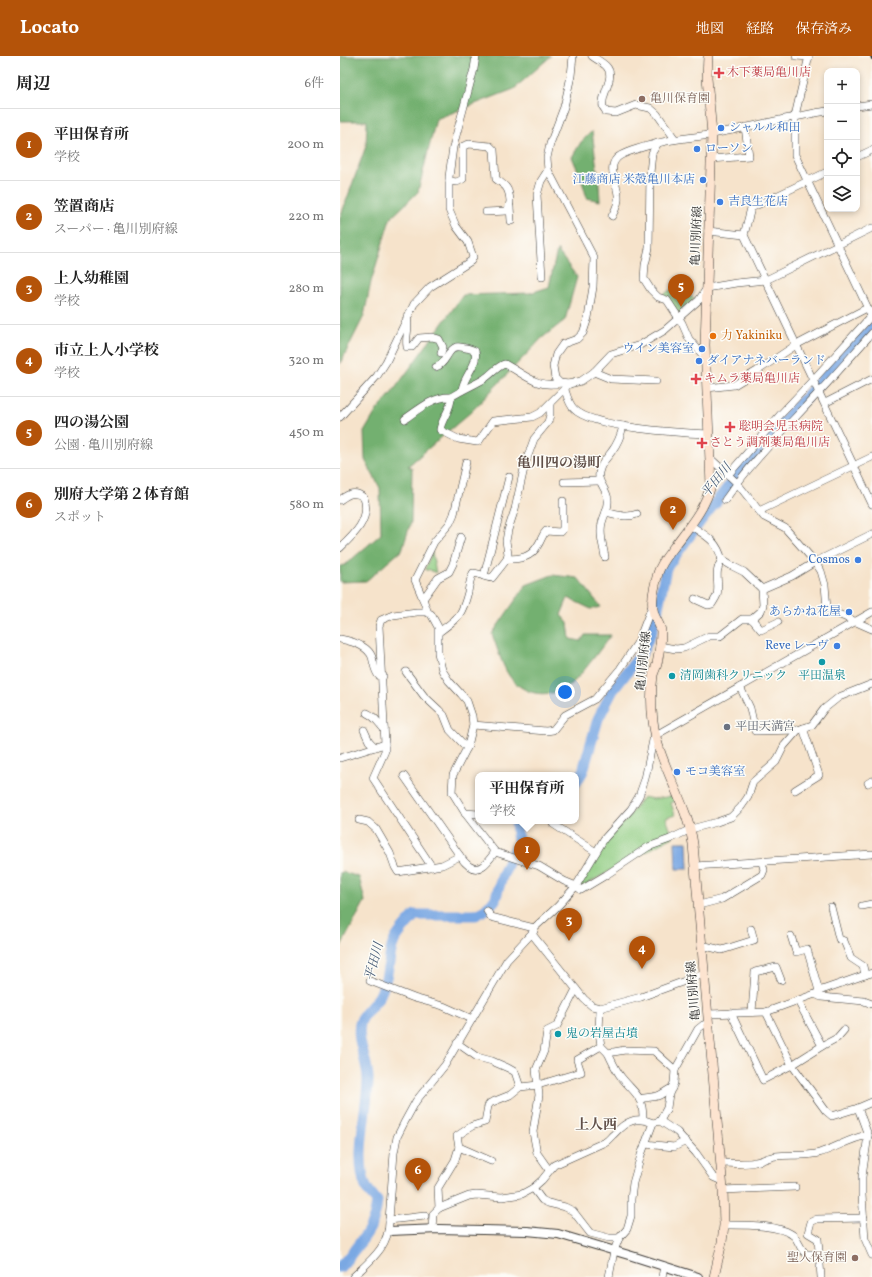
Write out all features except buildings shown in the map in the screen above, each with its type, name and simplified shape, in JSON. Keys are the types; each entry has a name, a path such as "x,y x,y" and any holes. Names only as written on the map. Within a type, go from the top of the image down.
{"main road":[{"name":"亀川別府線","path":"708,56 707,78 712,134 708,231 706,358 711,485 694,527 665,558 659,570 652,604 654,615 661,632 657,663 653,674 652,688 653,721 660,752 691,829 695,866 723,1185 724,1225 722,1242 714,1277"}],"street":[{"path":"340,417 377,376 386,362 414,304 430,287 471,261 473,257 468,242 456,226 449,210 449,182 452,148 474,69 476,56"},
{"path":"567,387 555,378 553,366 556,354 563,344 577,339 583,333 588,318 594,287 594,258 548,170 547,158 550,144 564,107 574,56"},
{"path":"592,56 606,66 609,71 608,87 603,99 603,107 606,112 616,113 636,105 650,108 657,114 675,139"},
{"path":"729,476 780,415 872,316 795,155 795,116 809,56 796,56"},
{"path":"860,106 872,104"},
{"path":"612,216 617,206 618,195 613,173 613,165 622,155 675,139 712,134 745,126 824,111"},
{"path":"711,159 749,156 745,126"},
{"path":"658,143 652,152 650,173 650,248 645,265 644,279 651,290 658,297 667,300 679,318 689,339 706,358"},
{"path":"449,182 457,182 463,179 463,146 469,144 490,146 494,150 496,179 506,186 509,191 511,221"},
{"path":"860,156 872,150"},
{"path":"542,277 537,195 541,181 548,170"},
{"path":"824,174 751,208 744,235 872,504"},
{"path":"486,212 507,211 510,207"},
{"path":"451,397 452,403 441,422 440,430 458,439 477,442 493,422 532,417 540,413 567,387 581,381 594,372 611,354 640,345 664,330 699,300 707,288 766,280 872,228"},
{"path":"708,231 744,235"},
{"path":"707,388 734,384 757,371 796,345 867,308"},
{"path":"407,317 409,325 406,341 407,347 412,347 419,338 432,337 439,339 443,346 441,354"},
{"path":"725,500 773,442 872,333"},
{"path":"436,367 440,366 445,361 452,350 456,347 471,348 475,351 476,359 462,384 462,390"},
{"path":"405,419 426,404 443,397 451,397 483,380 495,372 499,366 505,364 544,385 560,383"},
{"path":"594,372 610,379 656,381"},
{"path":"825,403 872,379"},
{"path":"567,387 568,400 574,409 581,414 602,422 684,434 709,434"},
{"path":"439,632 451,623 464,608 473,573 478,573 492,578 507,559 508,554 506,541 508,530 515,509 526,464 534,439 548,422 550,415 550,404"},
{"path":"605,557 600,532 602,522 608,508 608,499 606,490 598,481 598,474 600,467 618,441 623,426"},
{"path":"759,511 872,456"},
{"path":"711,459 737,484 764,517 785,528 815,562 821,571 825,585 827,609 872,629"},
{"path":"466,462 454,514 450,523 434,542 415,580 428,612 431,614 438,626 438,653 442,670 449,681 467,701 472,716 472,725 467,748 454,775 452,792 465,813 495,852 539,866 581,890 648,847 670,840 691,829 731,817 748,797 753,782 776,762 784,746 801,729"},
{"path":"484,576 510,477"},
{"path":"564,482 598,481"},
{"path":"340,500 351,493 357,493 364,498 366,503 366,512 361,525 354,535 340,548"},
{"path":"507,559 520,558 530,554 546,531 560,532 563,529 563,501"},
{"path":"606,512 622,516 632,516 637,514"},
{"path":"659,646 676,649 684,648 709,636 720,636 742,619 752,619 761,611 763,605 762,589 744,572 722,560 717,546 711,539 694,527"},
{"path":"762,589 792,576 815,562 872,534"},
{"path":"424,599 438,578 448,572 451,568 461,537"},
{"path":"695,599 708,605 712,604 716,597 717,574 719,564 722,560"},
{"path":"472,725 546,731 553,730 565,715 595,699 620,669 638,642 652,604"},
{"path":"428,612 393,615 381,620 379,626 383,676 385,751 373,778 432,867"},
{"path":"354,1277 383,1246 389,1230 394,1154 397,1137 416,1101 445,1065 507,960 576,886 604,839 631,809 640,796 653,740 656,735 872,612"},
{"path":"752,619 761,630 778,622"},
{"path":"340,639 348,640 366,650 372,656 375,670 378,675 383,676"},
{"path":"406,672 424,696 444,716 450,730 467,748"},
{"path":"740,687 750,708 755,731 801,729 812,725 824,709 839,697 872,684"},
{"path":"367,714 375,717 384,729"},
{"path":"795,790 819,775 801,729"},
{"path":"364,730 369,741 375,747"},
{"path":"340,758 385,744"},
{"path":"404,776 468,866 479,868 488,863 495,852"},
{"path":"465,813 475,814"},
{"path":"359,820 368,822 376,829 390,853 394,867 398,872 442,865 460,856"},
{"path":"553,824 596,852"},
{"path":"695,866 872,854"},
{"path":"699,905 722,899 762,875 764,870 762,862"},
{"path":"862,906 872,904"},
{"path":"609,1277 614,1251 619,1238 627,1229 631,1216 631,1199 634,1183 645,1144 656,1122 667,1108 675,1070 698,1029 708,1019 731,1013 766,1012 868,974 863,966 851,958 844,941 839,939 831,907"},
{"path":"487,911 491,917 533,931 576,989 592,1006 600,1008 641,997 704,974"},
{"path":"701,946 722,950 754,940 751,929"},
{"path":"791,936 796,952 807,949 817,992 821,997 864,1001 872,1004"},
{"path":"752,1012 755,972 776,967 781,980"},
{"path":"370,982 414,998 443,1006 472,1019"},
{"path":"549,1170 537,1153 533,1132 539,1102 536,1070 544,1052 547,1031 557,1026 576,989"},
{"path":"798,1001 822,1046"},
{"path":"600,1008 598,1032 601,1046 608,1052 618,1073 635,1091 643,1110 643,1119"},
{"path":"766,1012 792,1065 832,1116 872,1102"},
{"path":"731,1013 763,1080 792,1065 837,1038 844,1030"},
{"path":"458,1043 477,1057 492,1061 515,1072 520,1087"},
{"path":"439,1208 438,1188 455,1160 459,1147 457,1136 472,1126 485,1122 490,1103 510,1095 520,1087 538,1085 581,1072 578,1060 601,1046"},
{"path":"608,1052 625,1050 654,1051 675,1070"},
{"path":"639,1099 661,1095 666,1090 672,1088"},
{"path":"858,1108 868,1135 862,1177 865,1239 872,1255"},
{"path":"432,1229 433,1214 439,1208 469,1196 476,1195 502,1198 522,1194 533,1188 546,1176 554,1165 609,1140 618,1129 635,1119 656,1122 673,1129 686,1141 713,1178 723,1185 795,1187"},
{"path":"721,1163 756,1162 765,1158 777,1156 804,1156 819,1153 854,1138 868,1135"},
{"path":"645,1144 674,1146 686,1141"},
{"path":"459,1147 492,1161"},
{"path":"533,1188 542,1200 566,1207 573,1211 590,1233 608,1238 619,1238"},
{"path":"389,1220 425,1216"},
{"path":"820,1277 818,1239 808,1233 811,1222 817,1218 864,1218"},
{"path":"724,1225 757,1226 782,1229 797,1239 800,1248 806,1254 819,1254"},
{"path":"389,1230 432,1229 551,1233 578,1239 698,1277"},
{"path":"662,1277 664,1266"}],"green space":[{"path":"340,56 551,56 514,89 436,119 418,192 390,219 371,282 364,316 340,364 340,218 366,146 367,121 340,121"},
{"path":"592,131 600,201 587,198 581,178 572,157 581,142"},
{"path":"557,250 577,277 565,320 542,338 472,411 408,466 412,468 411,522 402,550 366,581 340,582 340,566 345,565 381,534 380,488 365,460 364,432 377,410 391,394 463,295 530,293 549,287"},
{"path":"670,290 695,298 680,314 663,295"},
{"path":"432,552 436,573 425,569"},
{"path":"552,575 578,578 601,607 591,609 568,598 561,615 568,623 570,639 581,641 585,635 611,635 584,670 568,687 548,694 539,694 524,689 512,680 502,662 492,634 526,585"},
{"path":"673,796 675,801 671,803 675,815 666,818 673,837 581,887 579,885 606,840 625,821 643,797 653,799"},
{"path":"343,872 359,877 365,901 340,948 340,873"}],"water":[{"path":"675,842 687,842 688,869 676,869"}],"waterway":[{"name":"平田川","path":"579,778 583,771 598,719 613,690 642,653 652,630 666,568 702,519 769,437 872,328"},
{"name":"平田川","path":"340,1267 367,1233 375,1216 377,1201 369,1193 366,1187 361,1163 362,1135 368,1081 367,1067 359,1031 361,1020 378,999 383,989 392,947 396,939 415,915 476,915 485,910 495,900 502,877 511,856 519,844 516,824"}],"place":[{"name":"木下薬局亀川店","path":"719,73"},
{"name":"亀川保育園","path":"642,99"},
{"name":"シャルル和田","path":"721,128"},
{"name":"ローソン","path":"697,149"},
{"name":"江藤商店 米殻亀川本店","path":"703,180"},
{"name":"吉良生花店","path":"720,202"},
{"name":"四の湯公園","path":"681,307"},
{"name":"力 Yakiniku","path":"713,336"},
{"name":"ウイン美容室","path":"702,349"},
{"name":"ダイアナネバーランド","path":"699,361"},
{"name":"キムラ薬局亀川店","path":"696,379"},
{"name":"聡明会児玉病院","path":"730,427"},
{"name":"さとう調剤薬局亀川店","path":"702,443"},
{"name":"笠置商店","path":"673,530"},
{"name":"Cosmos","path":"858,560"},
{"name":"あらかね花屋","path":"849,612"},
{"name":"Reve レーヴ","path":"837,646"},
{"name":"平田温泉","path":"822,662"},
{"name":"清岡歯科クリニック","path":"672,676"},
{"name":"平田天満宮","path":"727,727"},
{"name":"モコ美容室","path":"677,772"},
{"name":"平田保育所","path":"527,870"},
{"name":"上人幼稚園","path":"569,941"},
{"name":"市立上人小学校","path":"642,969"},
{"name":"鬼の岩屋古墳","path":"558,1034"},
{"name":"別府大学第２体育館","path":"418,1191"},
{"name":"聖人保育園","path":"855,1258"}],"district":[{"name":"亀川四の湯町","path":"559,463"},
{"name":"上人西","path":"596,1125"}]}
